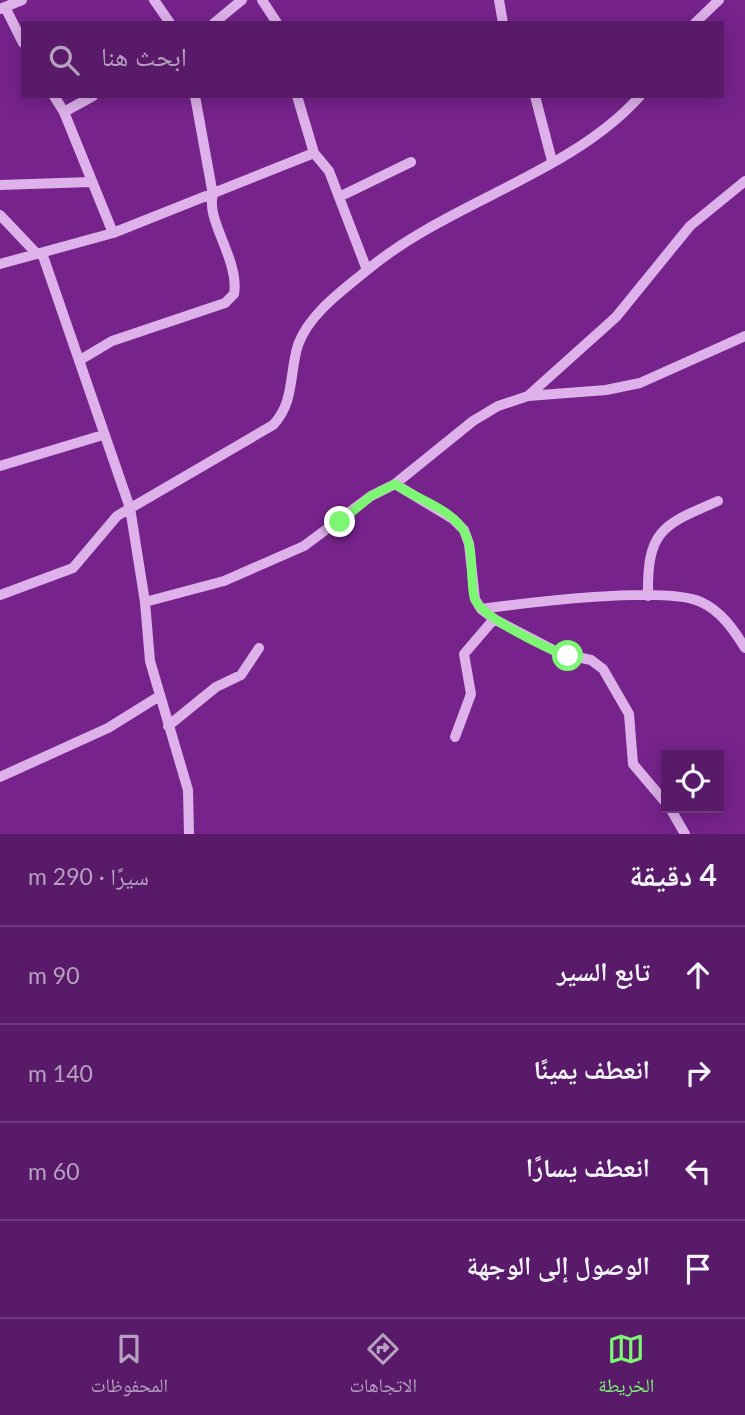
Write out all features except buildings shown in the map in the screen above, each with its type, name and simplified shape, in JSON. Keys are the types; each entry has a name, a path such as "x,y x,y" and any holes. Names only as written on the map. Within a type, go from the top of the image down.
{"street":[{"path":"21,40 3,8 22,0"},
{"path":"154,0 169,21"},
{"path":"216,21 242,0"},
{"path":"262,0 276,21"},
{"path":"499,0 503,21"},
{"path":"697,21 719,0"},
{"path":"55,98 64,112 113,233"},
{"path":"64,112 89,98"},
{"path":"80,360 112,341 231,299 235,290 233,268 211,206 213,195 195,98"},
{"path":"298,98 314,153 329,171 367,270"},
{"path":"535,98 552,161"},
{"path":"0,594 73,568 106,526 130,508 273,425 286,407 298,345 307,328 367,270 411,239 606,128 638,98"},
{"path":"0,264 113,233 314,153"},
{"path":"339,197 411,162"},
{"path":"528,396 616,317 690,226 745,181"},
{"path":"0,185 91,183"},
{"path":"0,215 39,254 80,360 103,435 130,508 145,602 148,649 158,697 188,790 189,834"},
{"path":"145,602 224,582 289,554 327,531 371,496 395,484 481,415 528,396 606,390 640,383 745,335"},
{"path":"0,466 103,435"},
{"path":"395,484 445,513 464,530 469,544 475,599 481,609 494,619 559,653 592,660 603,668 629,714 633,764 661,797"},
{"path":"648,596 649,570 660,532 674,521 718,501"},
{"path":"481,609 648,596 688,598 703,603 726,622 745,648"},
{"path":"456,737 471,688 464,665 464,654 494,619"},
{"path":"168,726 216,687 241,675 259,648"},
{"path":"0,777 108,727 158,697"},
{"path":"673,813 685,834"}],"route":[{"path":"340,522 371,496 395,484 445,513 460,524 466,534 475,599 481,609 494,619 568,656"}]}
